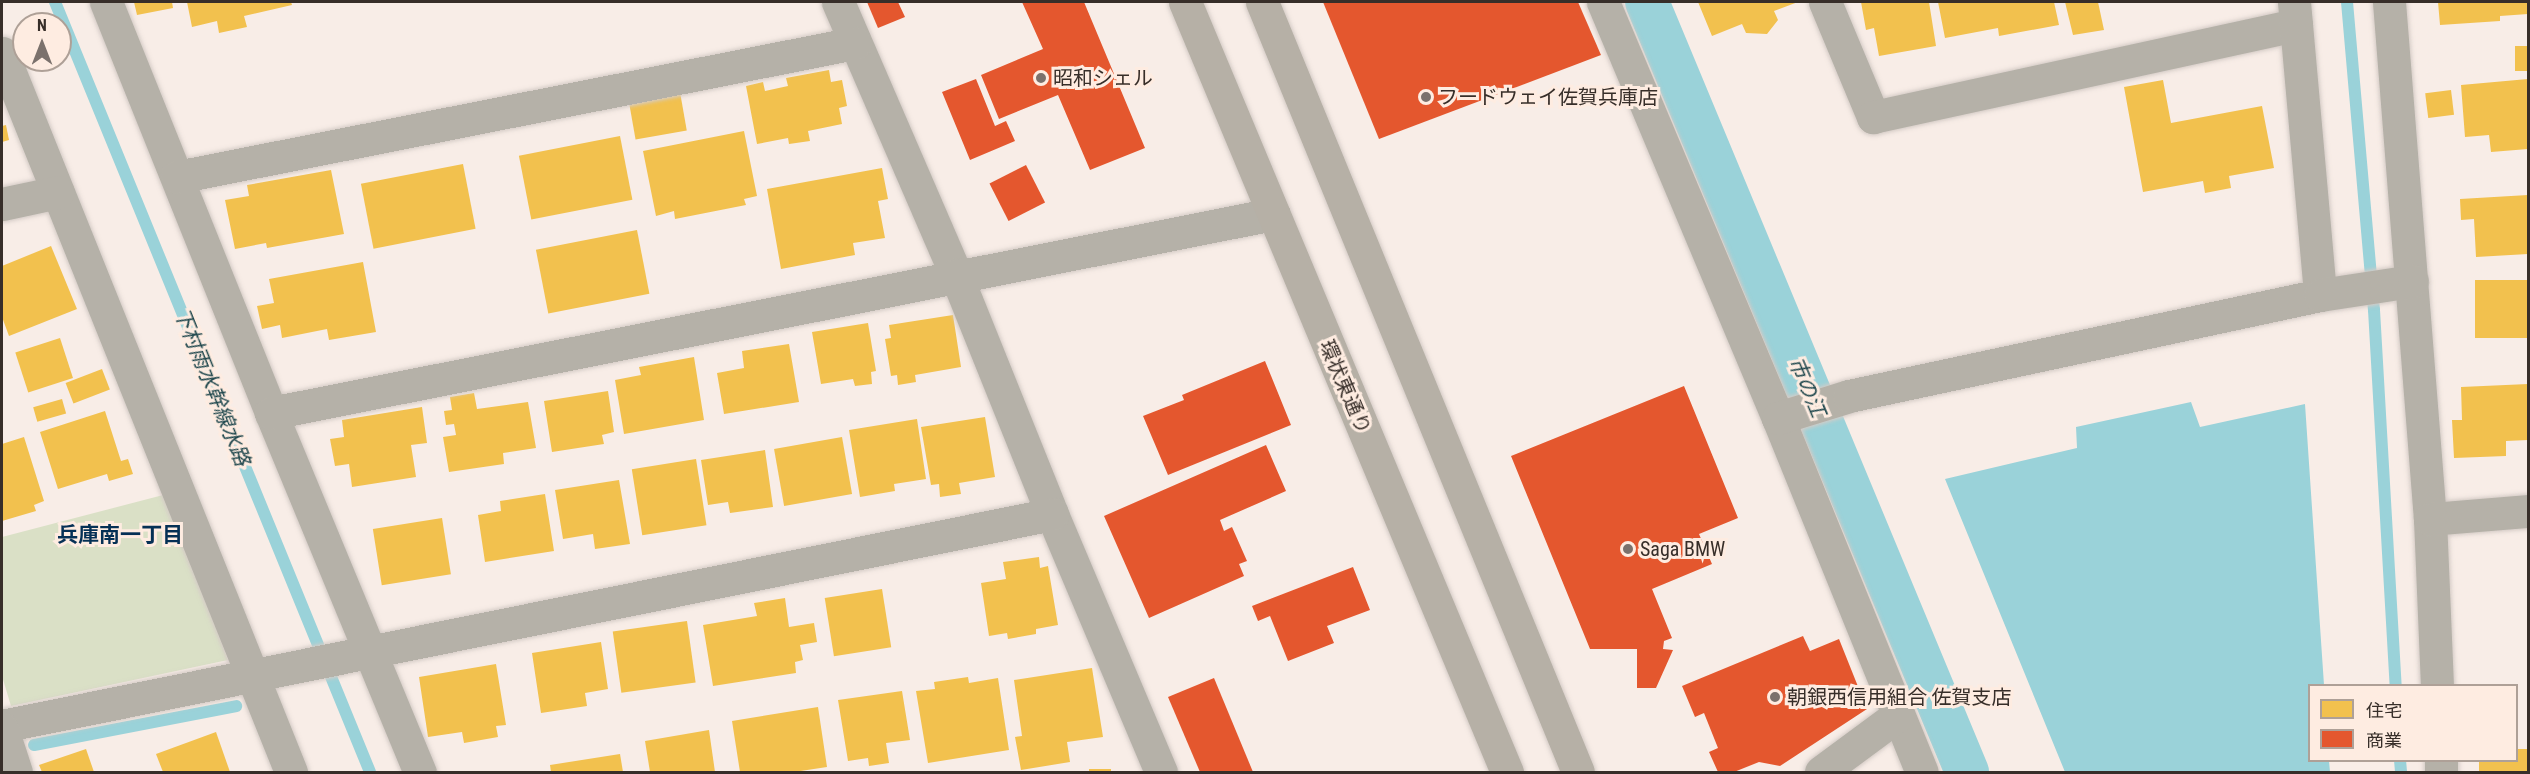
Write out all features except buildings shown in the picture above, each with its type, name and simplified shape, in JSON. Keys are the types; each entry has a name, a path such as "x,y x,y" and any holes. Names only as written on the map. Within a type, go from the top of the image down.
{"main road":[{"name":"環状東通り","path":"1185,2 1507,772"},
{"path":"1262,2 1578,772"}],"street":[{"path":"106,2 272,413 360,653 420,772"},
{"path":"838,2 956,275 1052,514 1161,772"},
{"path":"1603,2 1778,418 1922,772"},
{"path":"1825,2 1873,117 2295,13 2329,294"},
{"path":"2390,2 2430,519 2437,684"},
{"path":"177,177 855,43"},
{"path":"2,53 291,772"},
{"path":"2,204 58,192"},
{"path":"272,413 956,275 1273,214"},
{"path":"1778,418 1849,396 2329,294 2412,281"},
{"path":"2430,519 2529,511"},
{"path":"15,772 2,728 252,675 1052,514"},
{"path":"1821,772 1898,715"}],"green space":[{"path":"167,494 228,660 11,706 2,676 2,537"}],"water":[{"path":"2191,402 2200,427 2305,404 2324,684 2308,684 2308,762 2329,762 2330,772 2065,772 1945,479 2077,448 2076,427"}],"waterway":[{"name":"下村雨水幹線水路","path":"55,2 370,772"},
{"name":"市の江","path":"1647,2 1967,772"},
{"path":"2347,2 2374,310 2396,684"},
{"path":"34,745 236,706"},
{"path":"2400,762 2401,772"}],"place":[{"name":"昭和シェル","path":"1041,78"},
{"name":"フードウェイ佐賀兵庫店","path":"1426,97"},
{"name":"Saga BMW","path":"1628,549"},
{"name":"朝銀西信用組合 佐賀支店","path":"1775,697"}],"district":[{"name":"兵庫南一丁目","path":"120,535"}]}
